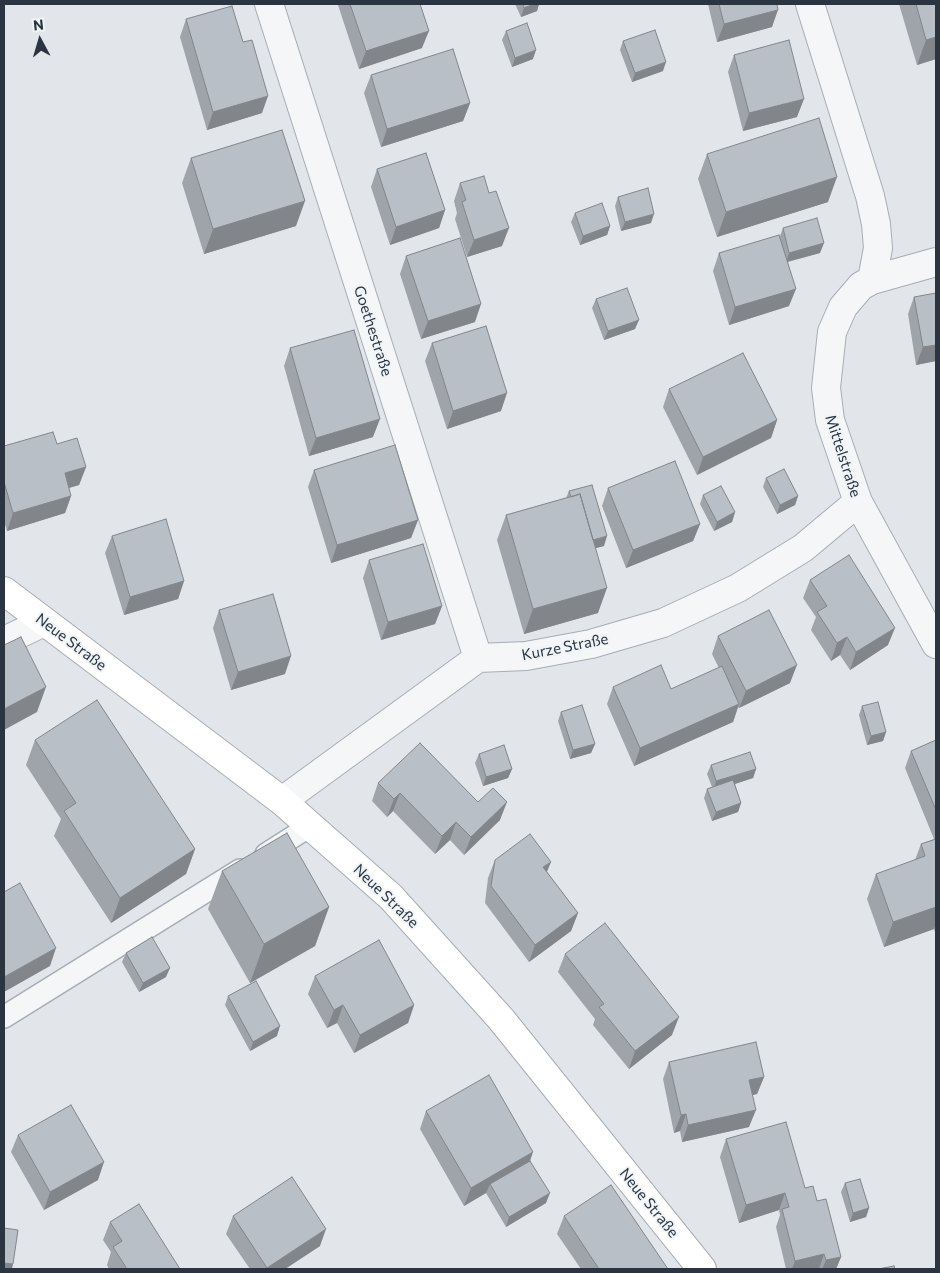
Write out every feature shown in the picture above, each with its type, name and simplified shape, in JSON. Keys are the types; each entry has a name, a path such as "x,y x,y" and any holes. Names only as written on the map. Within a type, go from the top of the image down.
{"street":[{"name":"Goethestraße","path":"269,4 478,658"},
{"path":"810,4 870,196 876,224 878,248 872,280 936,262"},
{"name":"Mittelstraße","path":"872,280 861,286 843,307 832,332 826,388 830,420 858,502 936,644"},
{"name":"Kurze Straße","path":"478,658 526,656 591,644 662,623 738,588 803,548 858,502"},
{"name":"Neue Straße","path":"4,591 282,801 391,898 501,1019 702,1269"},
{"path":"4,641 44,622"},
{"path":"282,801 478,658"}],"lane":[{"path":"4,1017 108,954 310,826"}],"building":[{"path":"350,4 420,4 429,31 366,51"},
{"path":"523,4 534,4 524,8"},
{"path":"719,4 777,4 778,10 724,24"},
{"path":"916,4 936,4 936,37 926,40"},
{"path":"232,6 243,42 252,40 268,96 213,112 186,19"},
{"path":"527,23 536,50 515,58 506,31"},
{"path":"655,30 666,62 635,73 623,41"},
{"path":"789,40 804,99 749,113 734,55"},
{"path":"453,49 470,103 387,129 371,75"},
{"path":"819,118 837,177 726,212 707,154"},
{"path":"282,130 305,201 213,229 191,158"},
{"path":"426,153 445,210 396,227 377,169"},
{"path":"484,176 489,193 496,191 509,228 474,240 462,202 466,200 460,183"},
{"path":"648,188 654,214 625,222 618,197"},
{"path":"602,203 610,226 583,236 575,213"},
{"path":"817,218 824,243 789,253 783,228"},
{"path":"779,235 796,289 735,307 719,253"},
{"path":"460,238 481,304 428,321 406,256"},
{"path":"627,288 639,320 608,331 596,299"},
{"path":"936,293 936,345 923,347 914,297"},
{"path":"486,326 507,393 453,411 432,343"},
{"path":"354,330 380,419 316,438 290,348"},
{"path":"743,353 777,420 703,457 669,389"},
{"path":"53,432 57,444 77,438 86,467 65,473 71,496 13,513 4,482 4,446"},
{"path":"395,445 418,520 337,545 314,470"},
{"path":"675,461 700,524 633,550 608,488"},
{"path":"784,469 798,496 780,505 766,478"},
{"path":"592,485 607,536 593,540 580,494 571,497 569,491"},
{"path":"721,486 735,512 717,522 703,495"},
{"path":"580,494 607,588 533,609 506,515"},
{"path":"166,519 184,581 130,597 112,536"},
{"path":"423,544 442,606 388,622 369,560"},
{"path":"849,555 895,628 856,652 847,637 837,643 817,612 827,606 810,580"},
{"path":"273,594 291,656 238,672 219,610"},
{"path":"769,610 797,665 746,691 718,636"},
{"path":"21,637 46,687 4,709 4,645"},
{"path":"661,665 671,689 722,666 739,704 640,748 613,687"},
{"path":"97,700 195,849 120,898 64,811 76,803 35,740"},
{"path":"878,702 886,732 871,736 862,706"},
{"path":"582,705 595,744 573,750 561,712"},
{"path":"936,740 936,810 911,751"},
{"path":"420,743 478,802 493,788 507,802 471,837 456,822 442,836 400,793 394,799 378,783"},
{"path":"504,745 512,769 486,777 479,754"},
{"path":"750,752 756,769 716,781 711,765"},
{"path":"733,780 741,803 716,812 707,789"},
{"path":"287,833 329,907 264,944 222,871"},
{"path":"530,834 551,862 543,867 578,913 535,945 491,886 495,860"},
{"path":"936,839 936,907 893,922 876,874 925,856 921,844"},
{"path":"20,883 56,948 4,977 4,892"},
{"path":"605,923 679,1017 635,1051 599,1007 604,1004 565,954"},
{"path":"152,937 170,968 143,983 126,953"},
{"path":"379,940 414,1005 360,1035 343,1005 334,1010 315,976"},
{"path":"256,981 280,1026 253,1042 228,996"},
{"path":"756,1042 764,1077 749,1080 756,1110 688,1125 686,1114 681,1115 669,1062"},
{"path":"489,1075 533,1152 471,1188 426,1111"},
{"path":"71,1105 104,1162 50,1192 18,1135"},
{"path":"786,1122 805,1188 813,1186 817,1201 826,1199 841,1257 826,1260 824,1254 795,1261 782,1209 789,1207 785,1193 746,1205 726,1139"},
{"path":"530,1161 550,1193 509,1217 490,1184"},
{"path":"292,1177 326,1229 267,1268 233,1216"},
{"path":"860,1179 869,1208 853,1213 845,1183"},
{"path":"611,1185 668,1269 599,1269 564,1216"},
{"path":"139,1204 180,1269 127,1269 113,1247 122,1241 110,1222"},
{"path":"4,1228 18,1230 13,1264 4,1263"},
{"path":"894,1266 895,1269 878,1269"}]}
